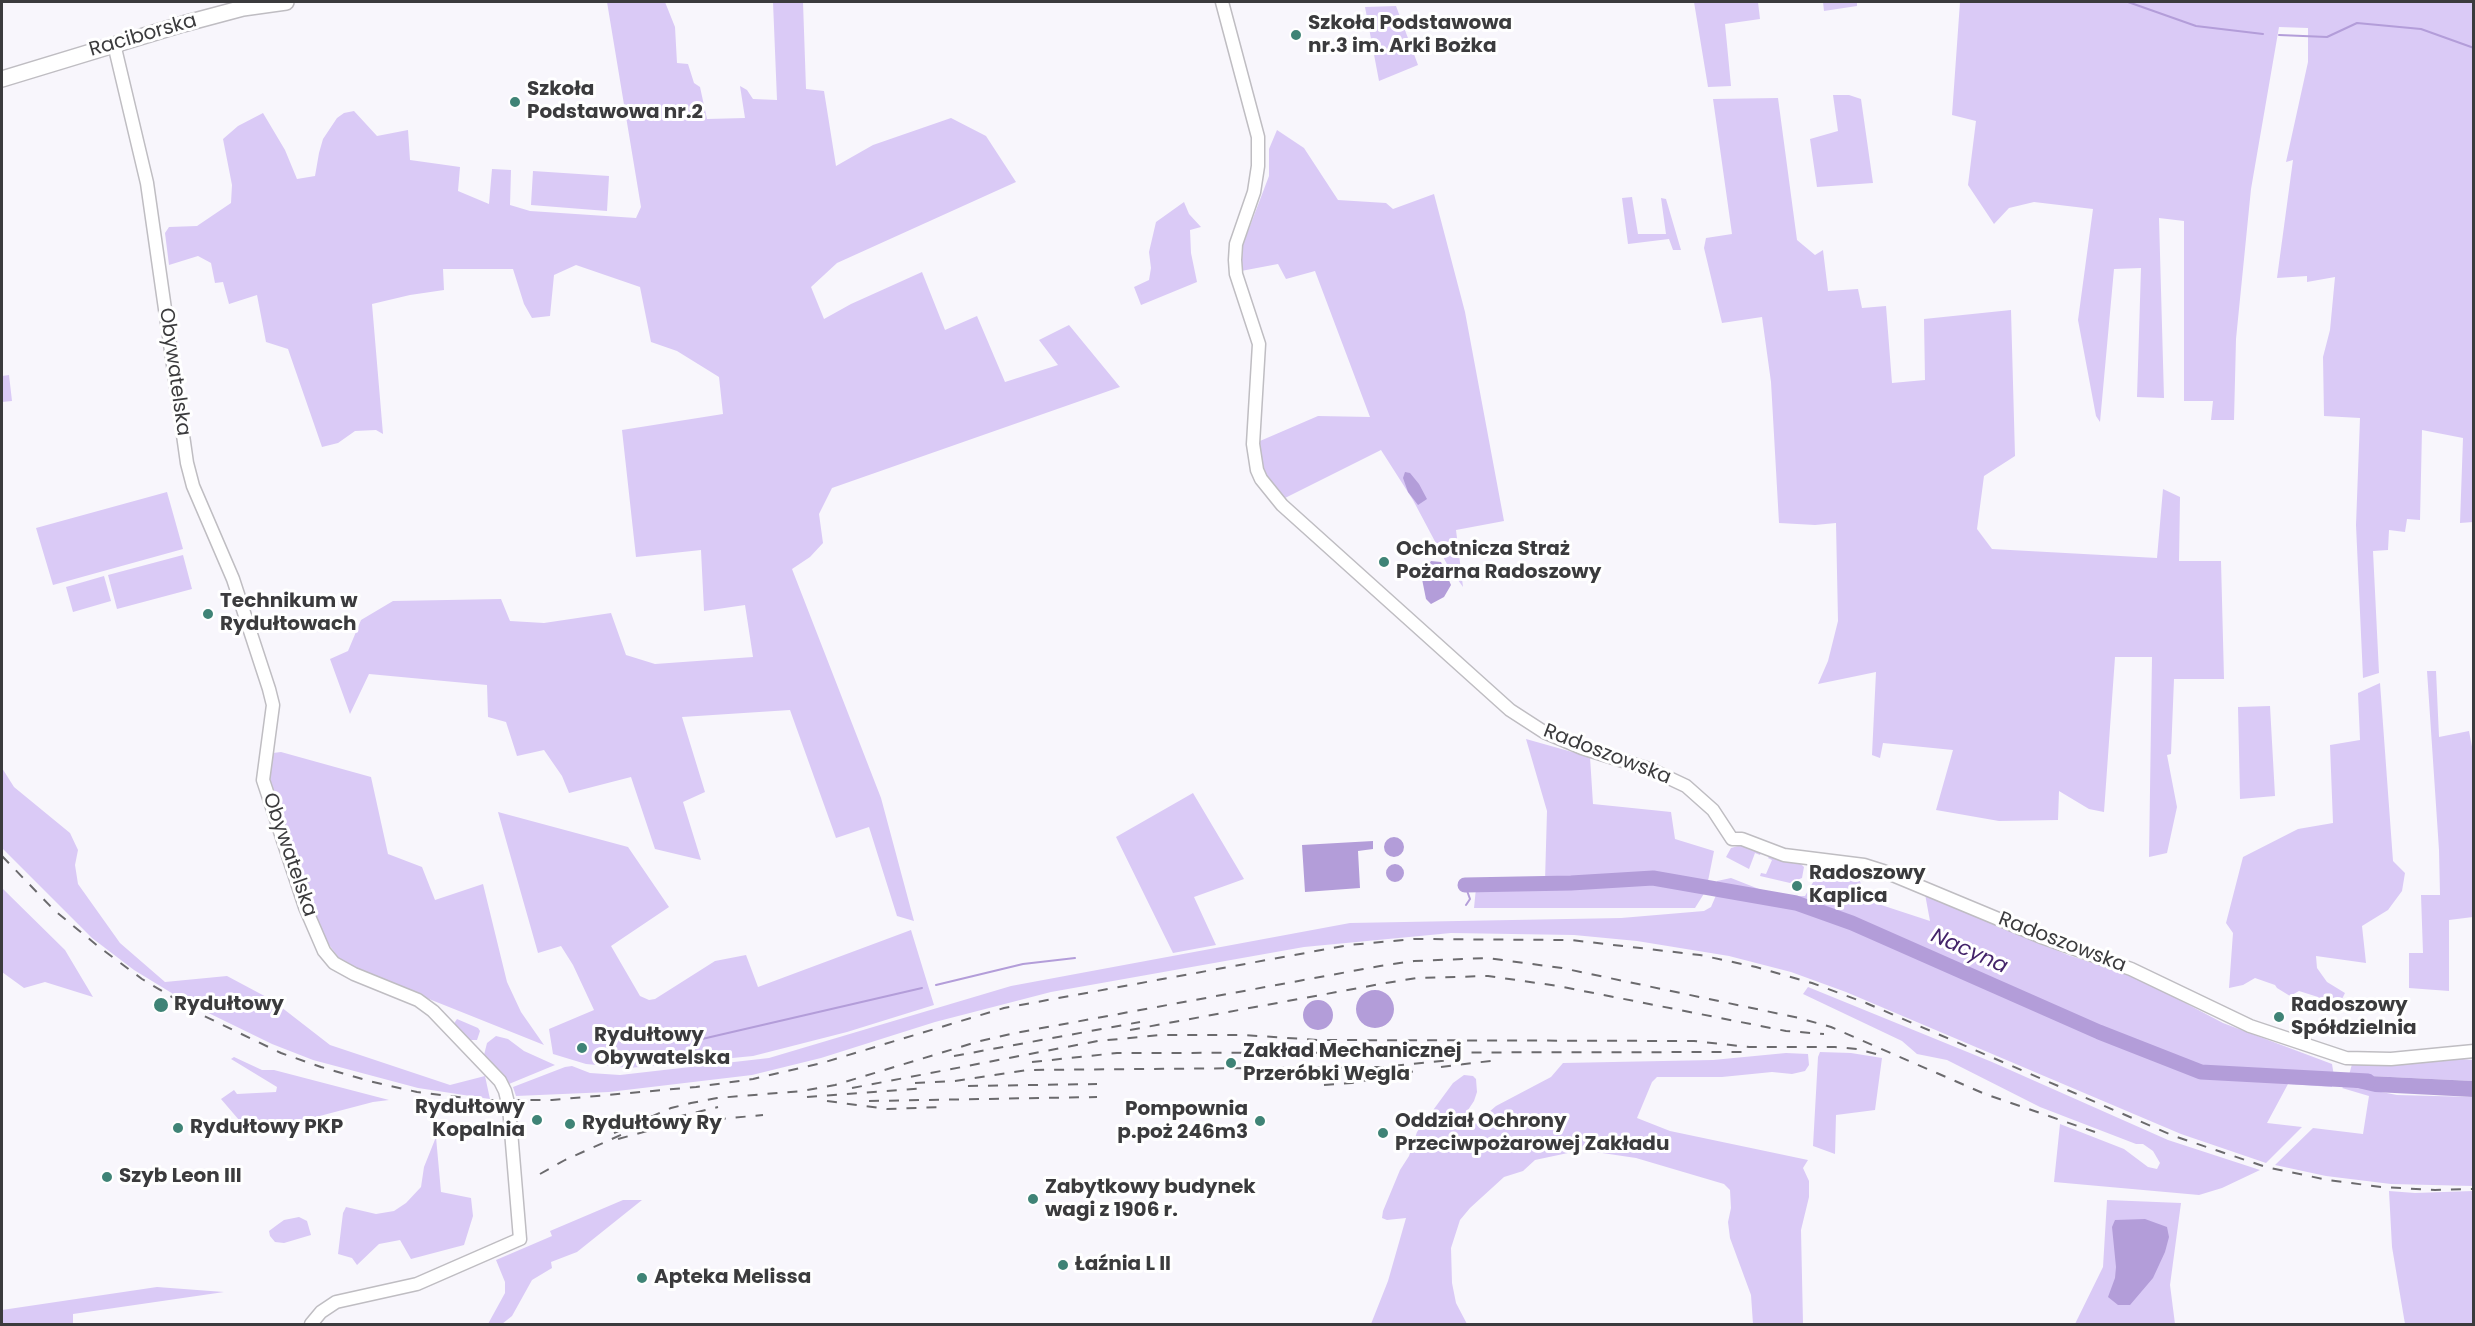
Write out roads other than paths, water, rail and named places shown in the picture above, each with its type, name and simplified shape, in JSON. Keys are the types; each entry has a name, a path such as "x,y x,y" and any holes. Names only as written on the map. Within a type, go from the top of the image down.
{"main road":[{"name":"Raciborska","path":"2,79 114,44 243,8 286,2"}],"street":[{"name":"Radoszowska","path":"1222,2 1258,137 1258,166 1254,192 1236,244 1235,255 1236,274 1259,344 1253,444 1257,470 1261,479 1282,505 1510,710 1544,732 1582,748 1652,770 1686,786 1713,810 1732,840 1749,842 1784,855 1864,865 1883,871 2044,938 2132,969 2250,1026 2346,1058 2391,1059 2474,1051"},
{"name":"Obywatelska","path":"114,44 147,183 187,463 193,486 233,579 269,689 273,705 263,780 305,907 324,951 334,963 424,1004 473,1052 504,1087 511,1124 519,1239 414,1285 336,1302 321,1312 311,1324"}],"waterway":[{"path":"2128,2 2196,26 2263,34"},
{"path":"2279,35 2327,37 2357,23 2421,29 2474,48"},
{"name":"Nacyna","path":"1465,885 1571,883 1653,878 1796,903 1852,923 2099,1032 2201,1072 2368,1081"},
{"name":"Nacyna","path":"1465,885 1470,899 1466,905"},
{"path":"936,985 1023,964 1075,958"},
{"path":"621,1042 702,1039 922,988"}],"railway":[{"path":"2,856 54,910 99,947 142,979 202,1015 281,1053 369,1081 417,1092 486,1100 552,1100 696,1087 753,1079 822,1063 1004,1008 1349,945 1414,939 1571,940 1700,955 1756,967 1812,983 1866,1003 2174,1136 2266,1167 2328,1180 2381,1187 2435,1190 2474,1189"},
{"path":"614,1133 671,1108 691,1103 717,1098 802,1091 835,1085 980,1041 1015,1033 1380,966 1414,961 1487,958 1562,968 1799,1018 1831,1027 1985,1094 2095,1132"},
{"path":"1130,1030 1417,978 1488,976 1558,986 1786,1031 1824,1034"},
{"path":"954,1056 1140,1022"},
{"path":"852,1088 1098,1041 1161,1035 1243,1035 1318,1040 1694,1041 1749,1047 1835,1047 1857,1049 1884,1056"},
{"path":"1032,1062 1117,1053 1743,1052"},
{"path":"915,1083 955,1081 1027,1070 1383,1067 1450,1060"},
{"path":"1441,1067 1498,1060"},
{"path":"1324,1085 1352,1083 1415,1071"},
{"path":"968,1086 1097,1084"},
{"path":"807,1097 926,1088"},
{"path":"869,1101 1097,1097"},
{"path":"827,1101 887,1109 943,1107"},
{"path":"657,1122 718,1107"},
{"path":"618,1139 677,1123 763,1115"},
{"path":"540,1174 623,1134"}],"place":[{"name":"Szkoła Podstawowa nr.3 im. Arki Bożka","path":"1296,35"},
{"name":"Szkoła Podstawowa nr.2","path":"515,102"},
{"name":"Ochotnicza Straż Pożarna Radoszowy","path":"1384,562"},
{"name":"Technikum w Rydułtowach","path":"208,614"},
{"name":"Radoszowy Kaplica","path":"1797,886"},
{"name":"Rydułtowy","path":"161,1005"},
{"name":"Radoszowy Spółdzielnia","path":"2279,1017"},
{"name":"Rydułtowy Obywatelska","path":"582,1048"},
{"name":"Zakład Mechanicznej Przeróbki Wegla","path":"1231,1063"},
{"name":"Rydułtowy Kopalnia","path":"537,1120"},
{"name":"Pompownia p.poż 246m3","path":"1260,1121"},
{"name":"Rydułtowy Ry","path":"570,1124"},
{"name":"Rydułtowy PKP","path":"178,1128"},
{"name":"Oddział Ochrony Przeciwpożarowej Zakładu","path":"1383,1133"},
{"name":"Szyb Leon III","path":"107,1177"},
{"name":"Zabytkowy budynek wagi z 1906 r.","path":"1033,1199"},
{"name":"Łaźnia L II","path":"1063,1265"},
{"name":"Apteka Melissa","path":"642,1278"}]}
